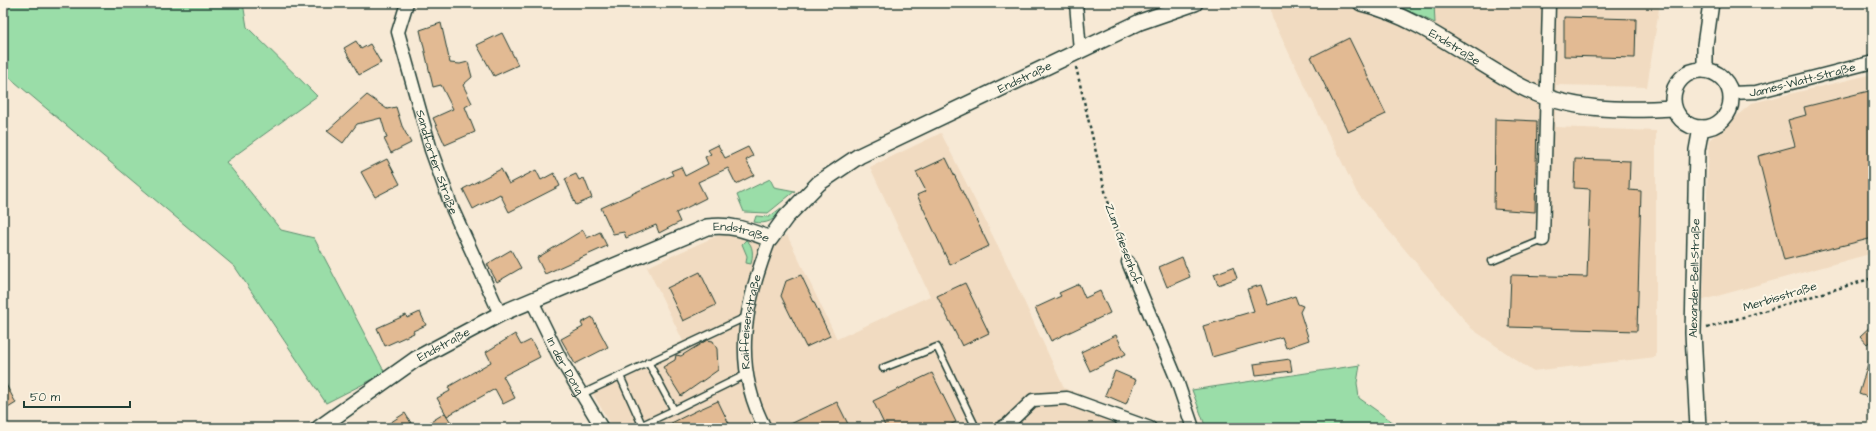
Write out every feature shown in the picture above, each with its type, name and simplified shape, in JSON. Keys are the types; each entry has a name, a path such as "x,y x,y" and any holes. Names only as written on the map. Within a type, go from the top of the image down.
{"street":[{"name":"Sandforter Straße","path":"406,3 398,32 431,150 452,208 500,314"},
{"path":"1076,3 1076,53"},
{"name":"Endstraße","path":"319,428 416,359 500,314 707,227 722,225 740,227 770,239 786,217 819,183 859,156 1140,22 1195,3"},
{"name":"Endstraße","path":"1361,3 1409,21 1523,87 1546,96 1569,103 1600,109 1623,110 1674,108"},
{"path":"1543,240 1549,3"},
{"path":"1705,70 1706,45 1711,3"},
{"name":"James-Watt-Straße","path":"1731,93 1756,92 1873,62"},
{"path":"1693,70 1714,72 1722,77 1731,93 1729,110 1724,118 1717,123 1701,128 1684,122 1674,108 1672,96 1676,85 1683,76 1693,70"},
{"name":"Alexander-Bell-Straße","path":"1698,428 1693,333 1696,150 1701,128"},
{"name":"Raiffeisenstraße","path":"765,428 760,418 748,381 745,345 746,317 755,278 770,239"},
{"name":"Zum Giesenhof","path":"1128,262 1175,376 1193,428"},
{"name":"In der Dong","path":"532,301 561,360 602,428"},
{"path":"1001,428 1008,424 1033,400 1067,398 1150,428"}],"lane":[{"path":"1492,261 1543,240"},
{"path":"582,394 746,317"},
{"path":"883,368 937,347 976,428"},
{"path":"648,362 674,410"},
{"path":"620,376 642,425 747,374"},
{"path":"1116,416 1122,428"}],"path":[{"name":"Zum Giesenhof","path":"1076,53 1077,70 1106,195 1128,262"},
{"name":"Merbisstraße","path":"1693,333 1873,278"}],"shaded area":[{"path":"1270,3 1660,3 1647,87 1556,85 1555,127 1656,131 1656,357 1532,371 1472,329 1357,193 1272,18"},
{"path":"1873,74 1873,253 1703,300 1709,140 1752,103"},
{"path":"941,133 1005,260 1064,388 1148,423 1162,424 1164,428 613,428 590,389 683,341 647,267 719,235 737,235 766,247 787,235 837,339 930,296 870,167"}],"green space":[{"path":"3,3 243,3 247,27 317,96 226,162 281,230 314,238 385,373 326,403 235,267 3,72"},
{"path":"1392,3 1434,3 1435,23"},
{"path":"770,179 774,187 795,191 768,213 744,212 737,195"},
{"path":"781,208 783,209 774,219 763,223 754,222 756,216 769,217"},
{"path":"746,240 752,248 751,264 746,263 747,256 742,244"},
{"path":"1360,365 1357,383 1359,398 1401,428 1206,428 1192,390"}],"building":[{"path":"1564,17 1636,19 1635,58 1564,56"},
{"path":"441,23 450,63 460,64 468,62 472,77 463,85 472,103 465,107 475,132 445,145 433,118 453,109 441,85 433,87 420,30"},
{"path":"502,33 518,65 494,76 477,45"},
{"path":"1349,38 1386,114 1348,132 1311,57"},
{"path":"356,41 361,49 370,44 381,63 359,75 344,48"},
{"path":"1873,90 1873,238 1784,260 1758,156 1795,146 1788,120 1806,115 1804,107"},
{"path":"367,95 387,109 396,107 402,126 411,143 391,153 384,139 387,138 381,118 357,124 343,143 327,131"},
{"path":"1495,119 1537,121 1535,212 1494,209"},
{"path":"718,145 725,158 748,147 753,156 746,160 754,175 736,184 728,168 698,182 706,198 676,213 680,222 659,233 656,225 626,238 624,232 613,234 601,208 673,175 671,171 681,167 685,176 708,164 705,157 711,154 708,150"},
{"path":"946,158 989,246 950,265 917,195 926,191 916,172"},
{"path":"387,159 400,184 375,197 361,172"},
{"path":"1575,159 1630,161 1629,190 1641,191 1637,331 1509,327 1511,275 1587,277 1590,189 1574,188"},
{"path":"501,169 509,184 536,170 541,180 554,173 560,186 509,212 500,194 473,209 463,189"},
{"path":"576,174 579,180 584,178 592,198 576,205 565,179"},
{"path":"583,230 587,238 600,232 607,246 545,274 537,258"},
{"path":"511,250 521,268 497,282 487,264"},
{"path":"1182,257 1190,277 1167,287 1159,267"},
{"path":"1233,267 1237,278 1218,285 1214,274"},
{"path":"700,272 716,305 683,321 667,288"},
{"path":"801,275 830,336 806,347 781,296 786,281"},
{"path":"965,283 989,333 962,346 937,296"},
{"path":"1079,284 1085,298 1100,291 1110,313 1051,341 1035,308 1061,296 1059,293"},
{"path":"1261,285 1268,305 1295,296 1298,304 1303,306 1300,312 1309,340 1286,348 1282,337 1212,357 1203,326 1254,311 1247,289"},
{"path":"420,312 426,325 413,331 414,333 385,346 377,328 406,315 407,318"},
{"path":"592,317 608,347 575,364 561,339 583,327 581,323"},
{"path":"1873,324 1873,339 1867,344 1860,336"},
{"path":"515,334 521,345 531,340 540,357 503,376 515,398 503,404 495,389 447,416 437,398 450,391 448,387 491,362 486,352"},
{"path":"1116,335 1126,354 1090,371 1081,352"},
{"path":"707,340 713,341 717,349 718,370 681,396 663,367 675,360 676,355 681,356"},
{"path":"1870,357 1873,357 1873,399 1859,394"},
{"path":"1290,359 1292,371 1256,375 1254,364"},
{"path":"1115,371 1136,380 1126,404 1105,395"},
{"path":"932,373 956,422 943,428 886,428 873,401"},
{"path":"3,379 16,403 3,411"},
{"path":"718,401 731,428 661,428 698,410"},
{"path":"837,402 850,428 782,428"},
{"path":"405,413 414,428 382,428"},
{"path":"445,413 452,424 445,428 421,428"}]}
